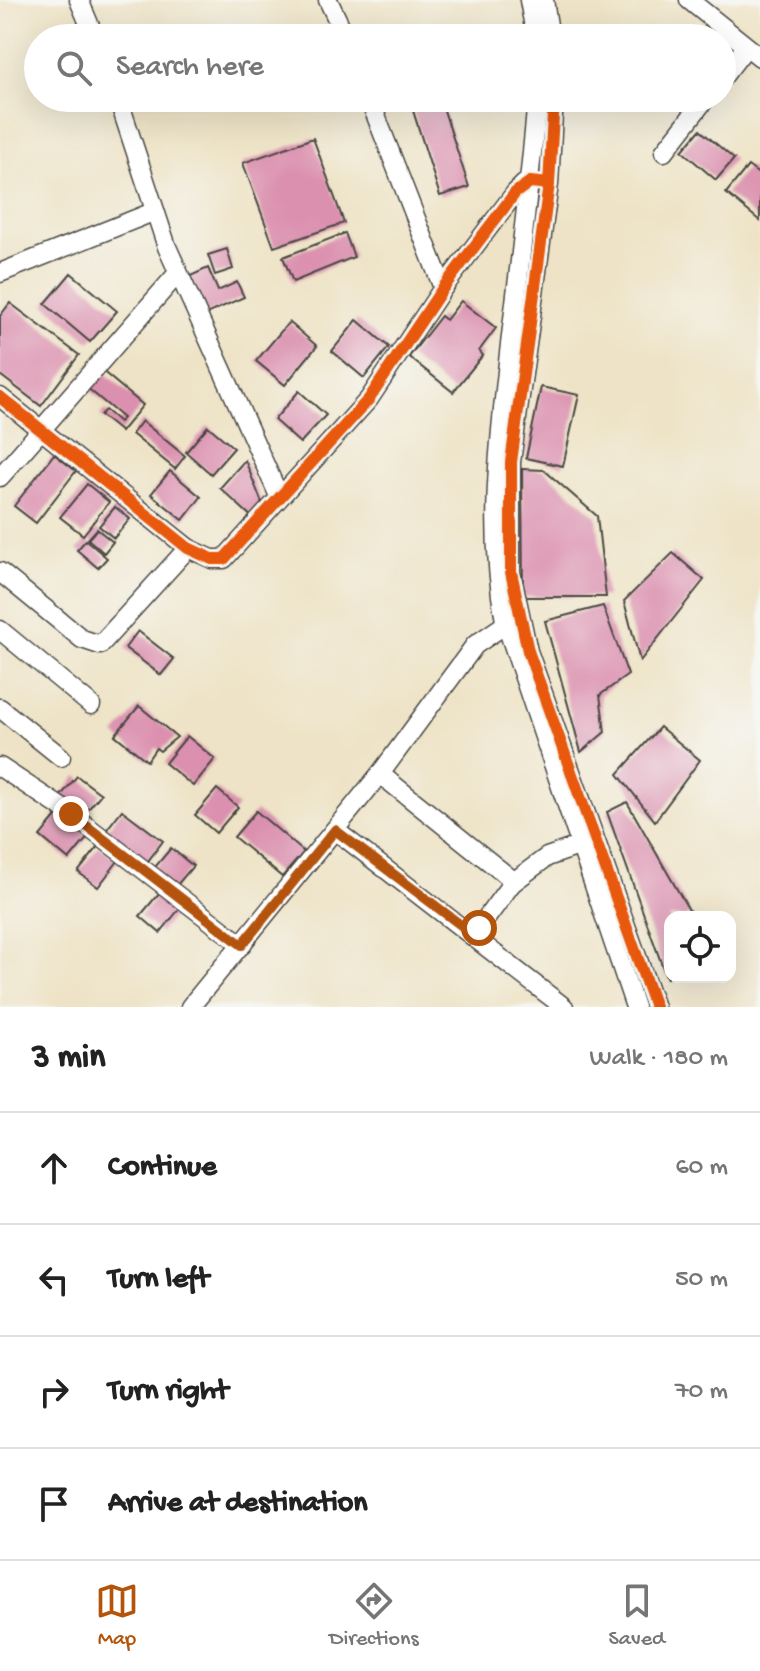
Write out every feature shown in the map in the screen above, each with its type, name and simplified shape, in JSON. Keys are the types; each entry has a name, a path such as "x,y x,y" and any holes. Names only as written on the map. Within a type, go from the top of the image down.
{"street":[{"path":"79,0 89,24"},
{"path":"328,0 340,24"},
{"path":"529,0 533,24"},
{"path":"544,0 548,24"},
{"path":"689,0 719,24"},
{"path":"736,38 753,52 736,66"},
{"path":"122,112 153,212 279,496"},
{"path":"374,112 443,288"},
{"path":"537,112 540,183"},
{"path":"552,112 496,473 495,552 512,618 643,1001"},
{"path":"664,152 695,112"},
{"path":"0,397 188,548 212,559 224,559 235,551 279,496 369,399 443,288 515,193 540,183"},
{"path":"0,273 153,212"},
{"path":"0,477 178,273"},
{"path":"0,572 82,639 100,645 188,548"},
{"path":"190,1007 380,774 475,645 512,618"},
{"path":"0,630 91,705"},
{"path":"0,708 61,757"},
{"path":"0,767 71,814 242,945"},
{"path":"380,774 512,883"},
{"path":"335,830 564,1007"},
{"path":"474,935 512,883 538,862 588,843"}],"building":[{"path":"413,112 445,112 469,187 440,196"},
{"path":"700,130 734,159 716,180 682,151"},
{"path":"313,138 344,223 274,247 243,163"},
{"path":"748,166 760,175 760,221 726,193"},
{"path":"345,233 354,257 293,282 283,257"},
{"path":"227,249 233,269 215,275 208,255"},
{"path":"208,268 218,291 237,282 244,297 202,316 186,278"},
{"path":"71,273 117,311 90,342 45,304"},
{"path":"461,301 496,328 479,351 483,355 453,392 409,357 441,316 446,320"},
{"path":"10,303 79,355 41,406 0,375 0,316"},
{"path":"357,320 389,347 364,378 332,351"},
{"path":"289,322 317,346 285,385 256,361"},
{"path":"100,369 143,405 121,432 100,415 105,410 119,422 123,418 85,386"},
{"path":"541,387 579,395 563,466 526,458"},
{"path":"299,391 326,415 300,443 274,420"},
{"path":"142,421 185,456 175,469 132,434"},
{"path":"208,426 234,448 211,474 186,452"},
{"path":"54,454 76,471 36,523 14,506"},
{"path":"245,460 264,508 254,519 220,488"},
{"path":"522,469 544,470 597,516 606,597 523,597"},
{"path":"170,471 201,497 183,520 151,494"},
{"path":"87,484 109,502 83,535 60,517"},
{"path":"115,507 130,519 114,538 99,526"},
{"path":"97,529 113,542 104,553 88,539"},
{"path":"86,540 107,558 98,568 77,550"},
{"path":"673,553 704,580 640,661 624,601"},
{"path":"603,606 628,675 600,695 605,732 581,752 545,621"},
{"path":"138,631 174,659 161,675 125,648"},
{"path":"139,706 177,737 160,751 156,748 147,761 115,735"},
{"path":"660,727 700,760 655,821 618,774"},
{"path":"187,736 215,759 193,786 165,763"},
{"path":"77,776 101,794 81,818 58,799"},
{"path":"217,789 238,807 216,833 195,815"},
{"path":"627,802 689,911 664,911 664,971 607,812"},
{"path":"122,810 163,841 145,865 104,833"},
{"path":"256,811 304,852 282,877 234,837"},
{"path":"60,812 89,836 69,860 40,836"},
{"path":"99,846 118,861 98,887 78,872"},
{"path":"171,848 193,866 172,891 150,873"},
{"path":"160,892 180,908 160,933 140,916"}],"cycle path":[{"path":"553,112 549,184 511,462 511,572 528,651 655,1007"},
{"path":"0,397 188,548 212,559 224,559 369,399 443,288 515,193 530,182 549,184"}],"route":[{"path":"71,814 242,945 335,830 474,935 479,928"}]}
